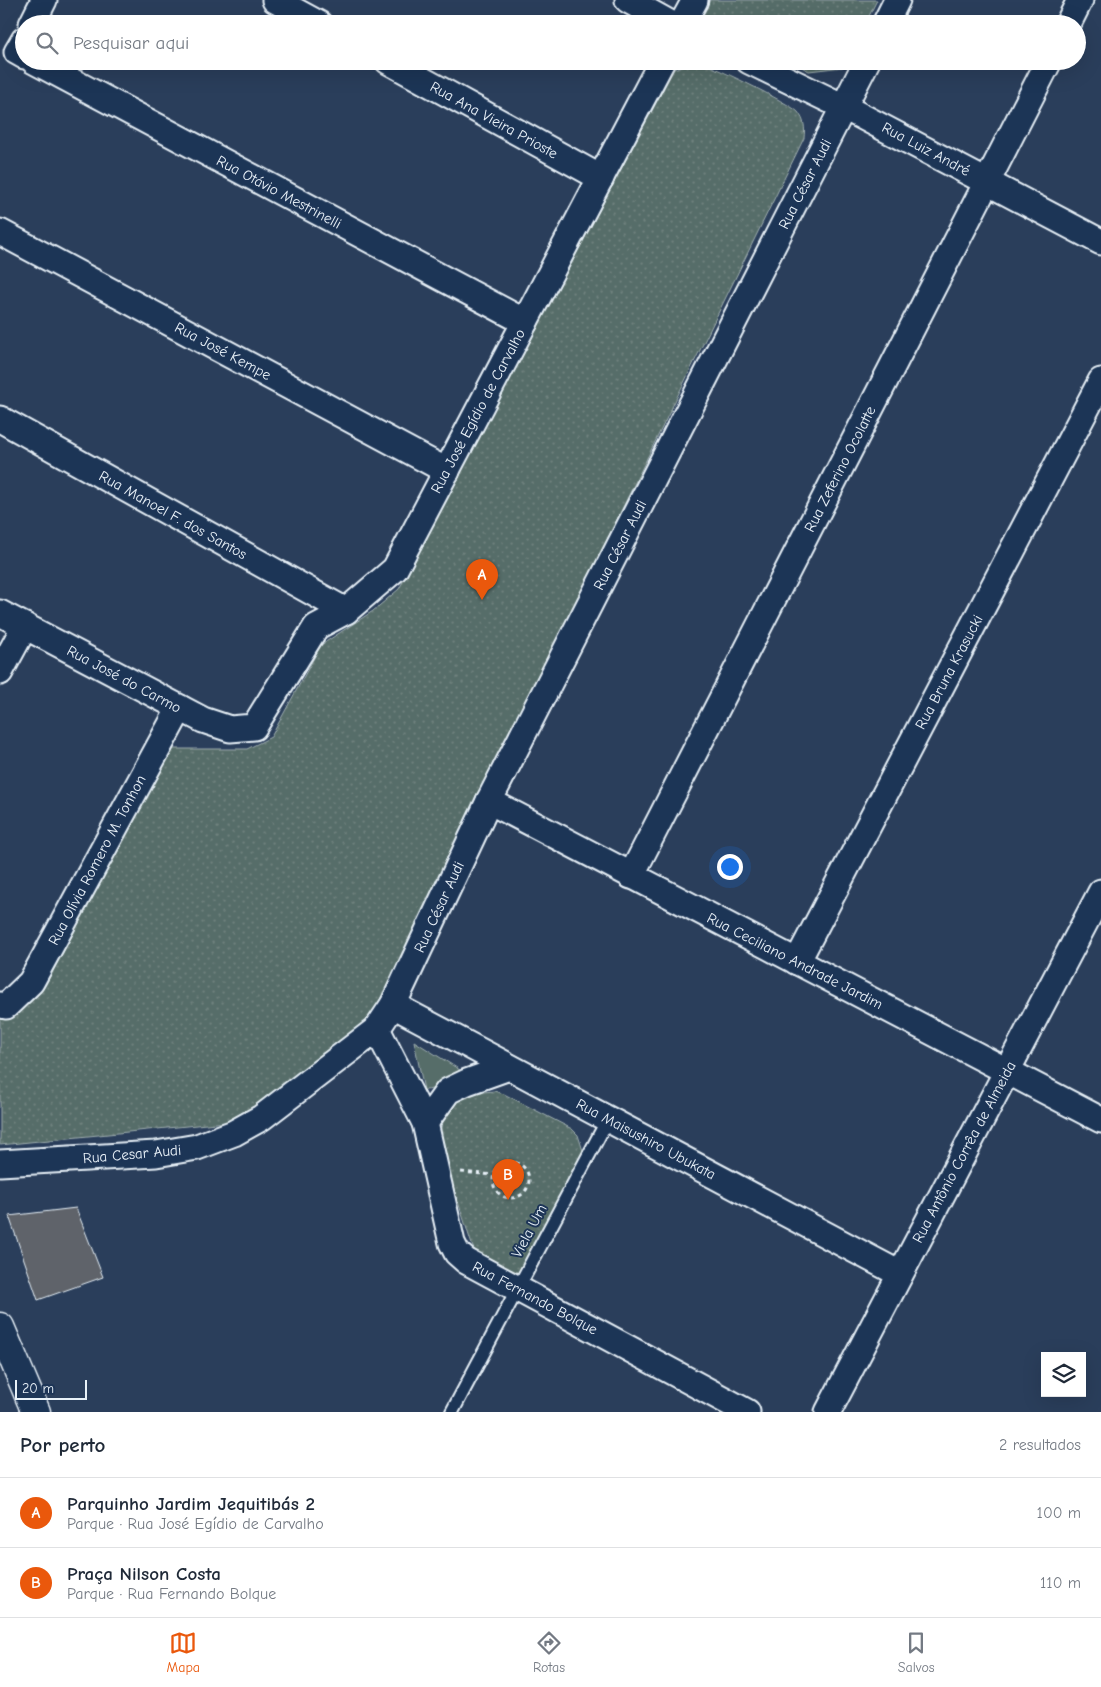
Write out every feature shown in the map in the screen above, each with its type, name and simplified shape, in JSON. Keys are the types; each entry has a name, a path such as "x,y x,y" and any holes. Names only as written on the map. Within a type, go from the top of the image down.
{"street":[{"path":"36,15 44,0"},
{"path":"276,0 303,15"},
{"path":"628,0 655,15"},
{"path":"687,15 695,0"},
{"path":"890,15 897,0"},
{"path":"1072,15 1080,0"},
{"name":"Rua Otávio Mestrinelli","path":"58,70 525,322"},
{"name":"Rua Ana Vieira Prioste","path":"404,70 601,178"},
{"name":"Rua José Egídio de Carvalho","path":"254,727 316,627 346,611 395,569 657,70"},
{"name":"Rua Luiz André","path":"768,70 844,107 1101,242"},
{"name":"Rua César Audi","path":"377,1030 393,1005 489,801 862,70"},
{"name":"Rua Zeferino Ocolatte","path":"631,876 1044,70"},
{"name":"Rua José Kempe","path":"0,232 446,471"},
{"name":"Rua Bruna Krasucki","path":"797,962 1101,381"},
{"name":"Rua Manoel F. dos Santos","path":"0,419 346,611"},
{"name":"Rua José do Carmo","path":"0,613 203,720 230,729 254,727"},
{"path":"0,672 25,626"},
{"name":"Rua Olívia Romero M. Tonhon","path":"3,1005 31,982 180,708"},
{"name":"Rua Ceciliano Andrade Jardim","path":"489,801 1101,1120"},
{"name":"Rua Antônio Corrêa de Almeida","path":"828,1412 1101,892"},
{"name":"Rua Maisushiro Ubukata","path":"393,1005 900,1274"},
{"name":"Rua Fernando Bolque","path":"377,1030 425,1122 452,1243 458,1253 466,1261 747,1412"},
{"name":"Rua Cesar Audi","path":"0,1162 156,1154 197,1147 234,1133 261,1118 377,1030"},
{"path":"425,1122 448,1091 509,1067"},
{"path":"0,1327 36,1412"}],"lane":[{"name":"Viela Um","path":"452,1412 608,1119"}],"path":[{"path":"516,1163 522,1166 526,1172 529,1178 528,1185 525,1192 520,1196 506,1198 499,1195 495,1190 492,1183 493,1175 502,1164 516,1163"},
{"path":"436,1168 493,1175"}],"green space":[{"path":"708,0 877,0 870,15 700,15"},
{"path":"673,70 719,70 798,112 803,122 804,138 373,1017 254,1107 226,1122 0,1145 0,1016 26,1006 45,986 171,749 247,749 271,737 321,645 373,611 399,589"},
{"path":"414,1041 460,1070 438,1086 424,1090"},
{"path":"494,1091 504,1094 572,1129 578,1135 584,1154 520,1273 509,1280 478,1258 472,1245 440,1141 440,1132 445,1116 455,1102 470,1094"}],"building":[{"path":"76,1208 103,1277 38,1300 9,1216"}],"place":[{"name":"Parquinho Jardim Jequitibás 2","path":"482,600"},
{"name":"Praça Nilson Costa","path":"508,1200"}]}
